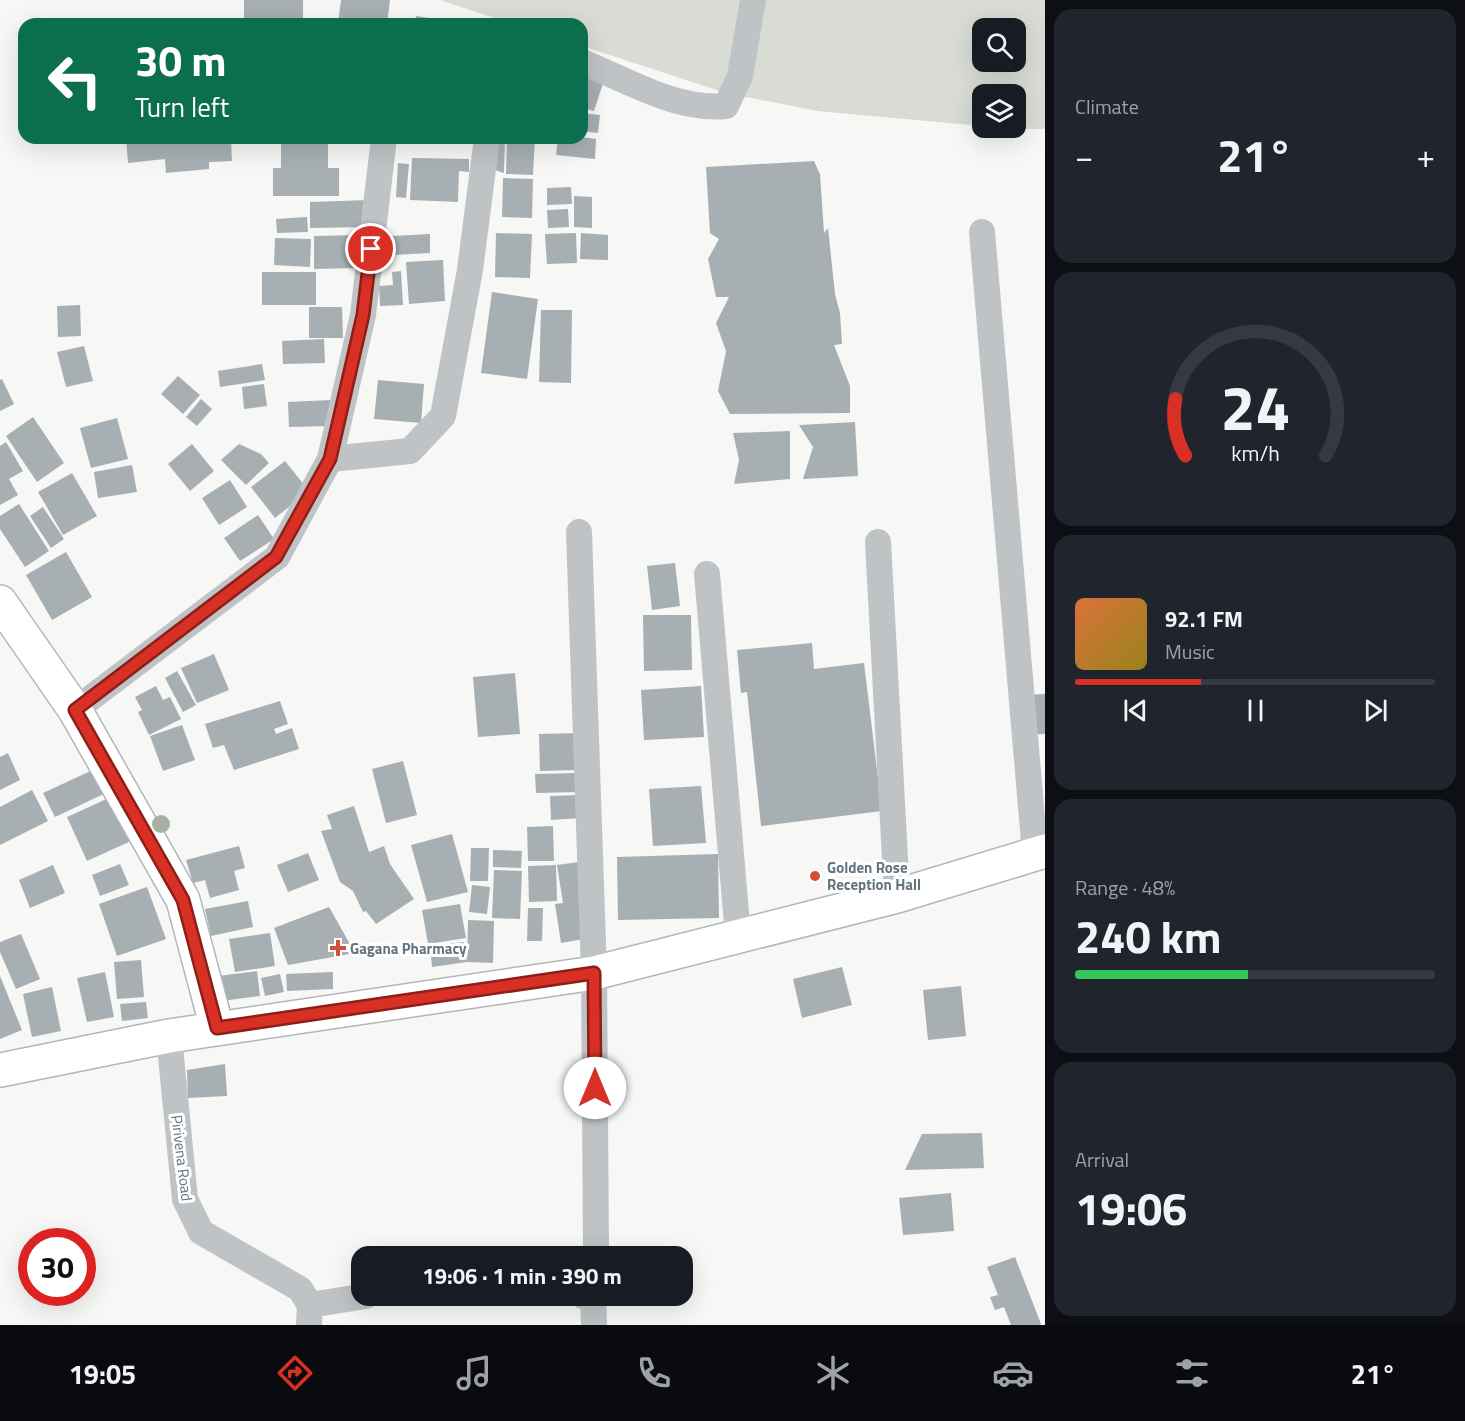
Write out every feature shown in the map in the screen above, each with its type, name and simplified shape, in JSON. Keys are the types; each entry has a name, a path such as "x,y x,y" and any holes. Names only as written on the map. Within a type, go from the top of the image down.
{"main road":[{"path":"0,602 75,710 183,900 217,1028"},
{"path":"0,1070 169,1035 594,973 897,896 1040,853"}],"street":[{"path":"588,64 683,104 706,108 726,106 740,76 753,0"},
{"path":"75,710 276,557 330,459 363,315 383,144"},
{"path":"330,459 410,451 443,416 470,270 486,144"},
{"path":"982,232 1040,853"},
{"path":"579,532 594,973 596,1246"},
{"path":"878,542 897,896"},
{"path":"707,574 738,936"},
{"name":"Pirivena Road","path":"169,1035 185,1199 201,1232 300,1289 310,1315"},
{"path":"310,1315 351,1301"},
{"path":"593,1306 594,1325"}],"shaded area":[{"path":"440,0 1045,0 1045,129 1026,129 1026,84 972,84 972,125 817,111 726,93 588,48 588,18 495,18"}],"building":[{"path":"244,0 303,0 303,18 244,18"},
{"path":"341,0 390,0 388,18 339,18"},
{"path":"588,72 605,77 594,111 588,110"},
{"path":"588,114 600,115 598,133 588,132"},
{"path":"588,138 596,139 595,159 556,155 557,144 588,144"},
{"path":"126,144 231,144 232,161 209,162 209,169 166,173 165,159 128,163"},
{"path":"281,144 328,144 328,168 339,168 339,196 273,196 273,168 281,168"},
{"path":"497,144 505,144 504,173 488,168"},
{"path":"507,144 535,144 533,175 506,174"},
{"path":"412,158 469,159 469,172 459,171 458,202 410,200"},
{"path":"814,161 820,174 824,233 828,228 835,294 840,313 842,344 834,345 850,386 850,413 730,414 718,391 726,351 716,323 729,297 716,297 708,259 719,239 710,233 706,167"},
{"path":"398,163 409,164 406,198 396,197"},
{"path":"503,178 533,179 532,218 502,217"},
{"path":"571,187 572,204 547,205 547,188"},
{"path":"574,196 592,197 592,228 574,227"},
{"path":"370,200 371,227 310,228 310,202"},
{"path":"568,209 569,227 548,228 547,210"},
{"path":"307,217 308,232 277,233 276,219"},
{"path":"496,233 532,234 530,278 495,277"},
{"path":"576,233 577,263 547,264 545,234"},
{"path":"581,233 608,235 608,260 580,259"},
{"path":"430,234 430,253 393,255 392,236"},
{"path":"360,235 361,268 314,269 314,236"},
{"path":"275,238 311,239 310,267 274,265"},
{"path":"443,260 445,301 409,304 406,262"},
{"path":"401,271 403,305 380,306 379,286 393,285 392,272"},
{"path":"262,272 316,272 316,305 262,305"},
{"path":"492,292 538,299 527,379 481,373"},
{"path":"80,305 81,336 58,337 57,306"},
{"path":"309,307 342,307 343,338 309,338"},
{"path":"541,310 572,310 571,383 539,382"},
{"path":"324,339 325,363 283,364 282,341"},
{"path":"84,346 93,381 66,387 57,352"},
{"path":"262,364 265,380 220,387 218,371"},
{"path":"178,376 200,395 183,414 161,394"},
{"path":"2,379 14,404 0,411 0,380"},
{"path":"378,380 424,384 421,423 374,419"},
{"path":"264,384 267,406 244,409 242,387"},
{"path":"201,399 212,409 197,426 186,417"},
{"path":"331,400 332,426 289,427 288,402"},
{"path":"33,417 64,463 37,482 6,436"},
{"path":"117,418 128,459 91,468 80,428"},
{"path":"855,422 858,476 803,479 813,447 799,425"},
{"path":"790,431 790,479 734,484 739,460 733,433"},
{"path":"6,442 23,471 9,479 18,495 0,505 0,446"},
{"path":"192,444 214,471 190,491 168,464"},
{"path":"239,444 261,454 269,463 246,485 221,460"},
{"path":"285,461 309,491 275,518 251,487"},
{"path":"132,465 137,492 98,498 94,472"},
{"path":"72,473 97,516 63,535 38,492"},
{"path":"230,480 247,507 219,525 202,498"},
{"path":"19,504 49,551 25,567 0,529 0,516"},
{"path":"43,507 64,539 51,548 30,516"},
{"path":"258,515 274,539 240,561 224,538"},
{"path":"66,552 92,597 52,620 26,575"},
{"path":"675,563 680,606 652,610 647,566"},
{"path":"643,615 691,615 692,670 644,671"},
{"path":"812,643 814,669 864,663 882,811 761,826 747,692 741,693 737,650"},
{"path":"214,654 229,690 197,703 181,668"},
{"path":"177,671 196,705 183,712 165,678"},
{"path":"515,673 520,734 478,737 473,677"},
{"path":"156,686 163,700 170,697 181,719 149,735 138,712 142,710 135,697"},
{"path":"701,686 704,737 644,740 641,690"},
{"path":"1045,694 1045,734 1028,735 1024,695"},
{"path":"280,701 288,724 274,729 276,734 292,728 299,749 234,770 224,745 213,748 205,724"},
{"path":"182,725 195,760 163,771 150,736"},
{"path":"579,733 579,770 540,771 539,734"},
{"path":"8,753 20,780 0,790 0,757"},
{"path":"403,761 417,815 386,823 372,769"},
{"path":"97,768 108,792 55,817 43,793"},
{"path":"579,773 580,792 536,793 535,774"},
{"path":"701,786 706,843 653,846 649,789"},
{"path":"32,790 48,821 0,845 0,807"},
{"path":"580,795 581,818 551,820 550,796"},
{"path":"111,797 131,841 87,861 67,817"},
{"path":"354,806 369,852 384,846 390,864 414,899 376,924 366,911 363,912 353,891 340,882 321,831 332,829 327,815"},
{"path":"553,826 554,861 528,861 527,827"},
{"path":"452,834 468,892 427,902 411,845"},
{"path":"239,846 245,868 234,871 239,890 210,898 205,880 193,883 186,860"},
{"path":"471,848 489,848 488,881 470,881"},
{"path":"493,850 522,851 521,868 493,867"},
{"path":"308,853 319,880 288,892 277,865"},
{"path":"718,854 719,918 618,920 617,857"},
{"path":"579,862 590,938 561,943 555,904 563,903 557,865"},
{"path":"120,864 129,885 100,896 92,875"},
{"path":"53,865 65,893 30,908 19,880"},
{"path":"556,865 557,901 529,902 528,866"},
{"path":"494,870 522,871 520,919 492,918"},
{"path":"472,885 490,887 487,914 469,912"},
{"path":"147,887 166,939 117,956 99,904"},
{"path":"248,901 253,927 211,936 205,909"},
{"path":"460,904 466,938 428,944 422,910"},
{"path":"329,907 355,953 288,965 274,928"},
{"path":"528,908 543,908 542,941 527,941"},
{"path":"468,920 494,921 493,963 467,962"},
{"path":"270,933 275,966 235,972 229,939"},
{"path":"21,934 40,979 16,989 0,952 0,942"},
{"path":"464,942 467,962 432,967 430,946"},
{"path":"141,960 144,997 117,999 114,962"},
{"path":"842,967 852,1005 802,1018 793,979"},
{"path":"257,971 260,996 221,1001 218,976"},
{"path":"105,972 114,1017 87,1022 77,978"},
{"path":"333,972 333,989 287,991 286,974"},
{"path":"280,974 284,992 265,996 261,978"},
{"path":"0,976 22,1030 0,1039"},
{"path":"961,986 966,1036 928,1040 923,990"},
{"path":"52,987 61,1031 32,1037 23,994"},
{"path":"146,1002 148,1018 122,1021 120,1004"},
{"path":"225,1064 227,1096 188,1098 187,1070"},
{"path":"982,1133 984,1168 905,1170 922,1134"},
{"path":"951,1193 954,1231 903,1235 899,1198"},
{"path":"1015,1257 1040,1325 1011,1325 1004,1307 995,1310 990,1297 998,1295 987,1267"}],"place":[{"name":"Golden Rose Reception Hall","path":"815,876"},
{"name":"Gagana Pharmacy","path":"338,948"}],"route":[{"path":"371,249 363,315 330,459 276,557 75,710 183,900 217,1028 594,973 595,1088"}]}
